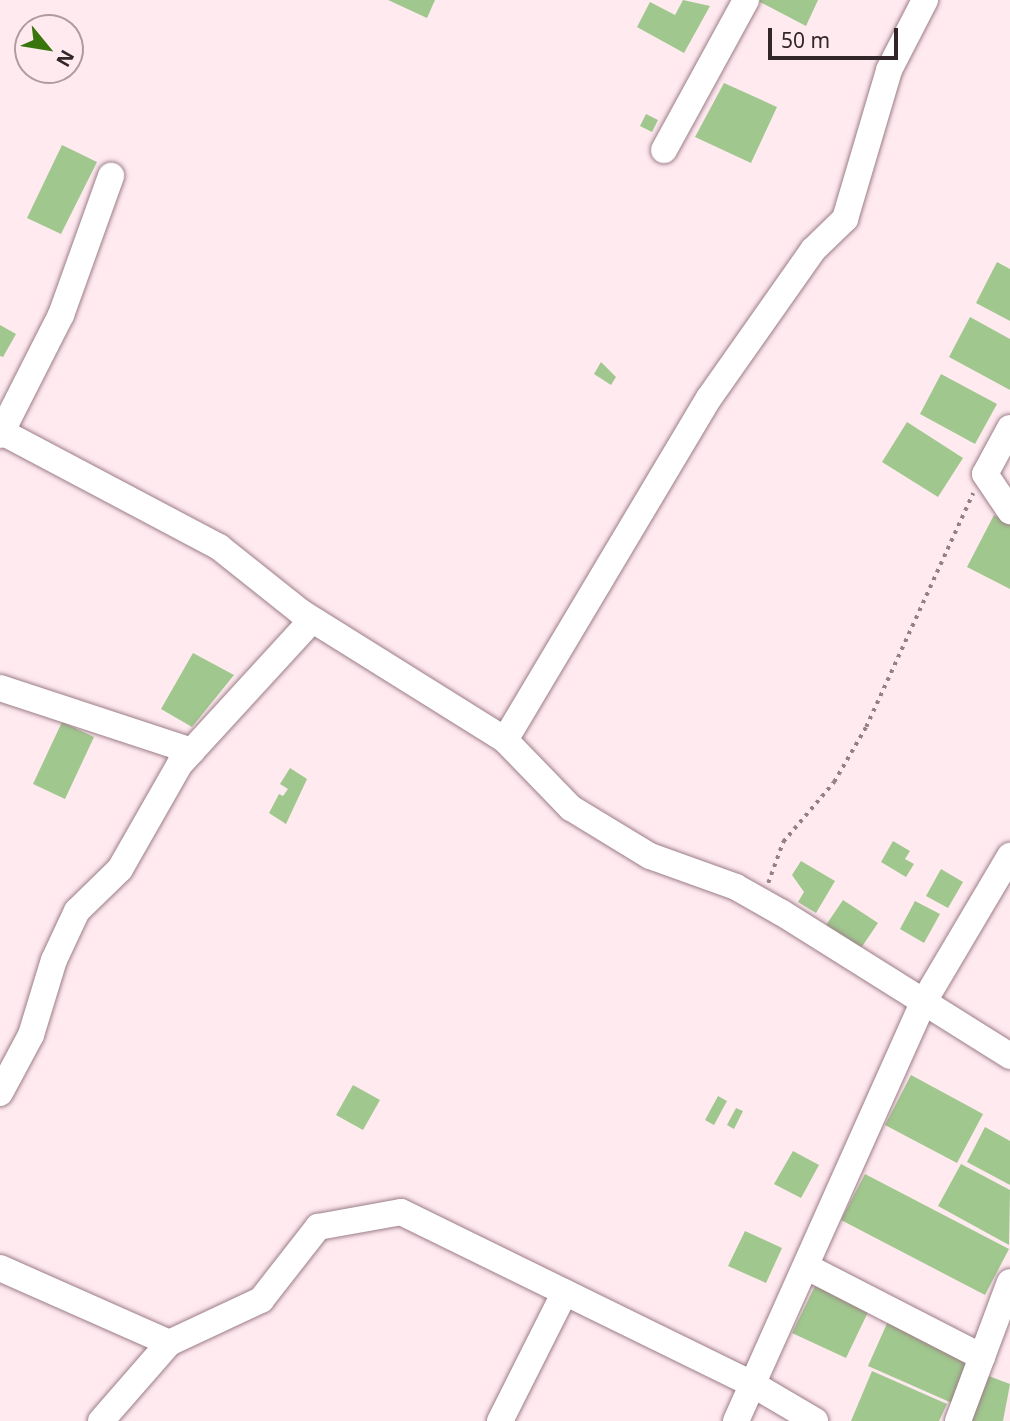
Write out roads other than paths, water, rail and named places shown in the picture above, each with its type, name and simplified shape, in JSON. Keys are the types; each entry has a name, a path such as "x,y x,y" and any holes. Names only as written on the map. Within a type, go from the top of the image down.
{"street":[{"path":"664,150 746,0"},
{"path":"505,740 709,398 813,250 845,219 867,161 889,70 925,0"},
{"path":"111,176 81,247 61,315 1,434 219,547 312,620 505,740 571,808 650,856 761,901 1010,1056"},
{"path":"1010,428 985,474 1010,511"},
{"path":"0,1093 31,1035 54,960 77,911 120,869 192,751 312,620"},
{"path":"0,688 158,744 192,751"},
{"path":"736,1421 923,1003 1010,856"},
{"path":"101,1421 169,1343 261,1300 318,1227 401,1212 754,1385 815,1421"},
{"path":"807,1267 982,1357"},
{"path":"0,1268 169,1343"},
{"path":"958,1421 1010,1282"},
{"path":"500,1421 565,1292"}]}
